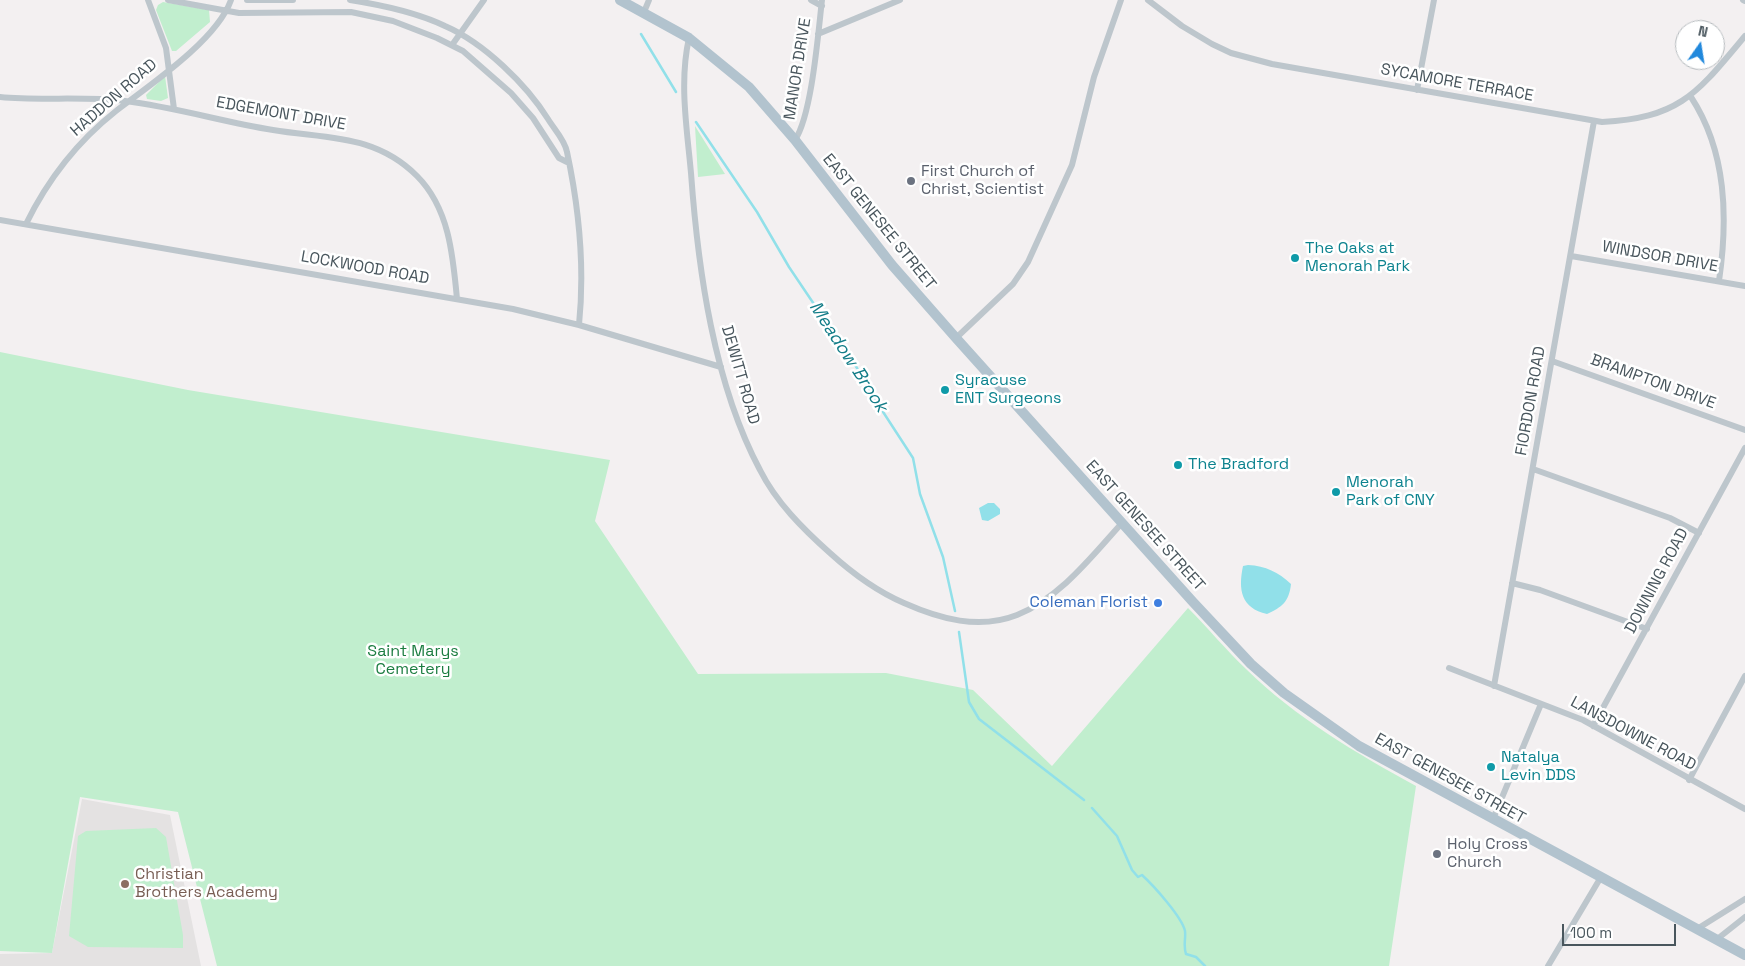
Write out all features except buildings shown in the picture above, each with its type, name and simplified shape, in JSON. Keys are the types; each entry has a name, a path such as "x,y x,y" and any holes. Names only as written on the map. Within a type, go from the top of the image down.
{"main road":[{"name":"EAST GENESEE STREET","path":"620,0 690,38 749,87 795,140 892,265 956,338 1251,664 1284,693 1359,746 1745,955"}],"street":[{"name":"HADDON ROAD","path":"148,0 166,48 174,109"},
{"path":"168,0 227,11 264,14 327,11 351,12 393,21 452,45 479,64 511,93 533,118 559,158 568,162"},
{"name":"HADDON ROAD","path":"26,224 58,171 76,149 115,112 170,68 218,25 227,11 231,0"},
{"path":"247,0 293,0"},
{"path":"350,0 377,4 430,20 460,33 511,74 539,105 567,151 576,195 580,228 582,296 579,325"},
{"path":"452,45 484,0"},
{"path":"644,12 649,0"},
{"path":"811,0 822,3"},
{"path":"818,34 900,0"},
{"path":"956,338 1013,284 1028,262 1072,165 1094,77 1121,0"},
{"name":"SYCAMORE TERRACE","path":"1148,0 1182,26 1232,54 1272,64 1594,121 1630,121 1654,116 1679,105 1705,84 1745,36"},
{"path":"1417,90 1434,0"},
{"name":"MANOR DRIVE","path":"795,140 801,130 805,113 822,3"},
{"name":"DEWITT ROAD","path":"690,38 684,60 694,217 709,313 721,366 740,430 760,472 784,506 811,536 872,587 918,610 951,620 970,623 1007,618 1043,602 1067,583 1122,523"},
{"name":"EDGEMONT DRIVE","path":"0,97 84,98 130,101 274,130 375,146 398,159 424,183 446,224 453,254 458,298"},
{"path":"1691,97 1708,130 1719,165 1723,189 1724,244 1719,281"},
{"name":"FIORDON ROAD","path":"1494,686 1594,121"},
{"name":"LOCKWOOD ROAD","path":"0,220 458,298 579,325 721,366"},
{"name":"WINDSOR DRIVE","path":"1571,256 1745,286"},
{"name":"BRAMPTON DRIVE","path":"1552,361 1745,430"},
{"name":"DOWNING ROAD","path":"1593,726 1745,448"},
{"path":"1533,469 1670,518 1699,533"},
{"path":"1512,583 1540,590 1647,629"},
{"name":"LANSDOWNE ROAD","path":"1449,668 1593,726 1745,809"},
{"path":"1689,780 1745,677"},
{"path":"1493,820 1541,704"},
{"path":"1548,966 1600,877"},
{"path":"1697,929 1745,899"},
{"path":"1716,940 1745,917"}],"shaded area":[{"name":"Christian Brothers Academy","path":"82,799 170,815 201,966 0,966 0,954 52,953"}],"green space":[{"path":"163,2 209,10 210,22 176,51 172,51 156,10 158,5"},
{"path":"165,76 168,98 161,101 147,99 146,95"},
{"path":"695,126 725,174 698,177"},
{"name":"Saint Marys Cemetery","path":"0,352 188,390 610,460 595,521 698,674 886,673 973,690 1052,766 1188,608 1239,662 1285,703 1327,734 1416,786 1389,966 217,966 178,812 80,797 52,953 0,951"},
{"path":"156,828 166,837 183,935 183,948 88,947 69,936 78,836 86,831"}],"water":[{"path":"988,503 994,503 1000,509 1000,514 988,521 982,520 979,508"},
{"path":"1248,565 1271,570 1291,584 1289,595 1277,609 1267,614 1258,611 1247,603 1243,597 1241,583 1243,566"}],"waterway":[{"name":"Meadow Brook","path":"641,34 676,92"},
{"name":"Meadow Brook","path":"696,122 757,212 789,267 861,374 874,398 913,458 920,494 943,557 955,611"},
{"name":"Meadow Brook","path":"959,632 969,702 979,719 1084,800"},
{"name":"Meadow Brook","path":"1092,808 1117,836 1132,870 1138,877 1142,875 1147,880 1179,918 1185,931 1186,954 1196,957 1205,966"}],"place":[{"name":"First Church of Christ, Scientist","path":"911,181"},
{"name":"The Oaks at Menorah Park","path":"1295,258"},
{"name":"Syracuse ENT Surgeons","path":"945,390"},
{"name":"The Bradford","path":"1178,465"},
{"name":"Menorah Park of CNY","path":"1336,492"},
{"name":"Coleman Florist","path":"1158,603"},
{"name":"Natalya Levin DDS","path":"1491,767"},
{"name":"Holy Cross Church","path":"1437,854"},
{"name":"Christian Brothers Academy","path":"125,884"}]}
